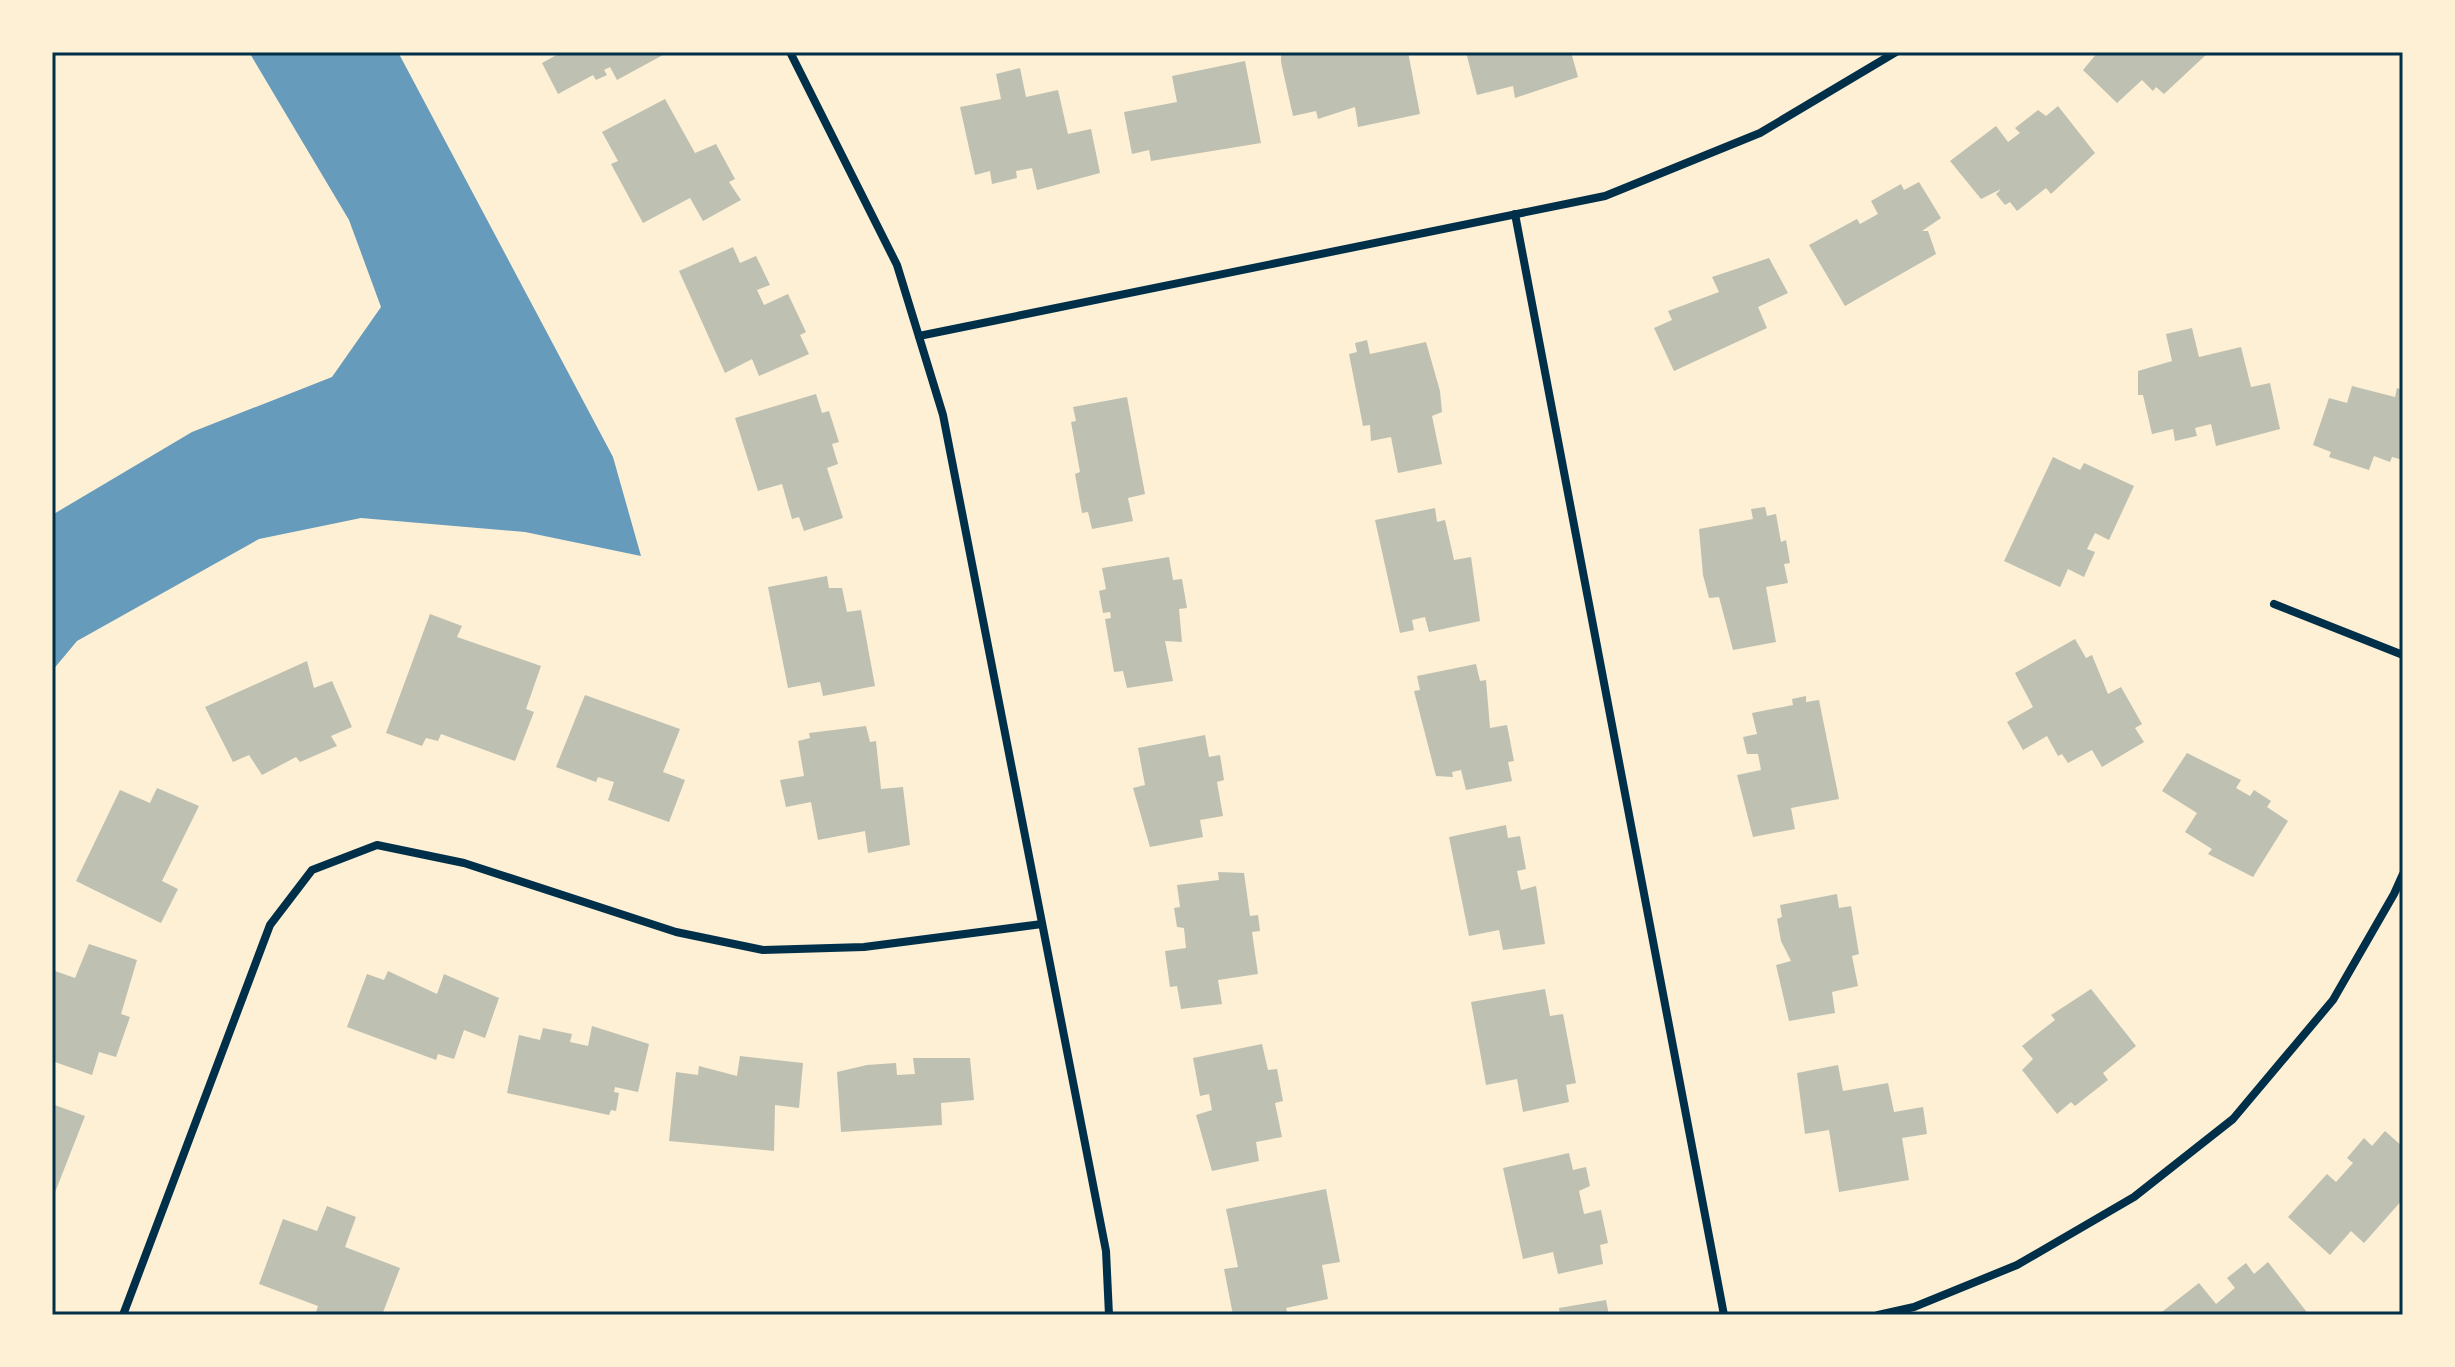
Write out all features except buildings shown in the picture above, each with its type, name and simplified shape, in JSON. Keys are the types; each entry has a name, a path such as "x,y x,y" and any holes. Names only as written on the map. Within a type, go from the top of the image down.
{"street":[{"path":"790,52 897,265 943,415 1106,1251 1109,1315"},
{"path":"919,336 1605,196 1760,133 1896,52"},
{"path":"1515,214 1724,1315"},
{"path":"2274,604 2403,655"},
{"path":"123,1315 270,925 312,870 377,845 464,863 676,932 763,950 864,947 1042,924"},
{"path":"1878,1315 1914,1307 2017,1265 2134,1197 2233,1119 2333,1000 2403,874"}],"water":[{"path":"249,52 398,52 613,457 641,556 525,532 361,518 259,539 77,641 52,671 52,515 192,432 332,377 381,307 349,220"}]}
